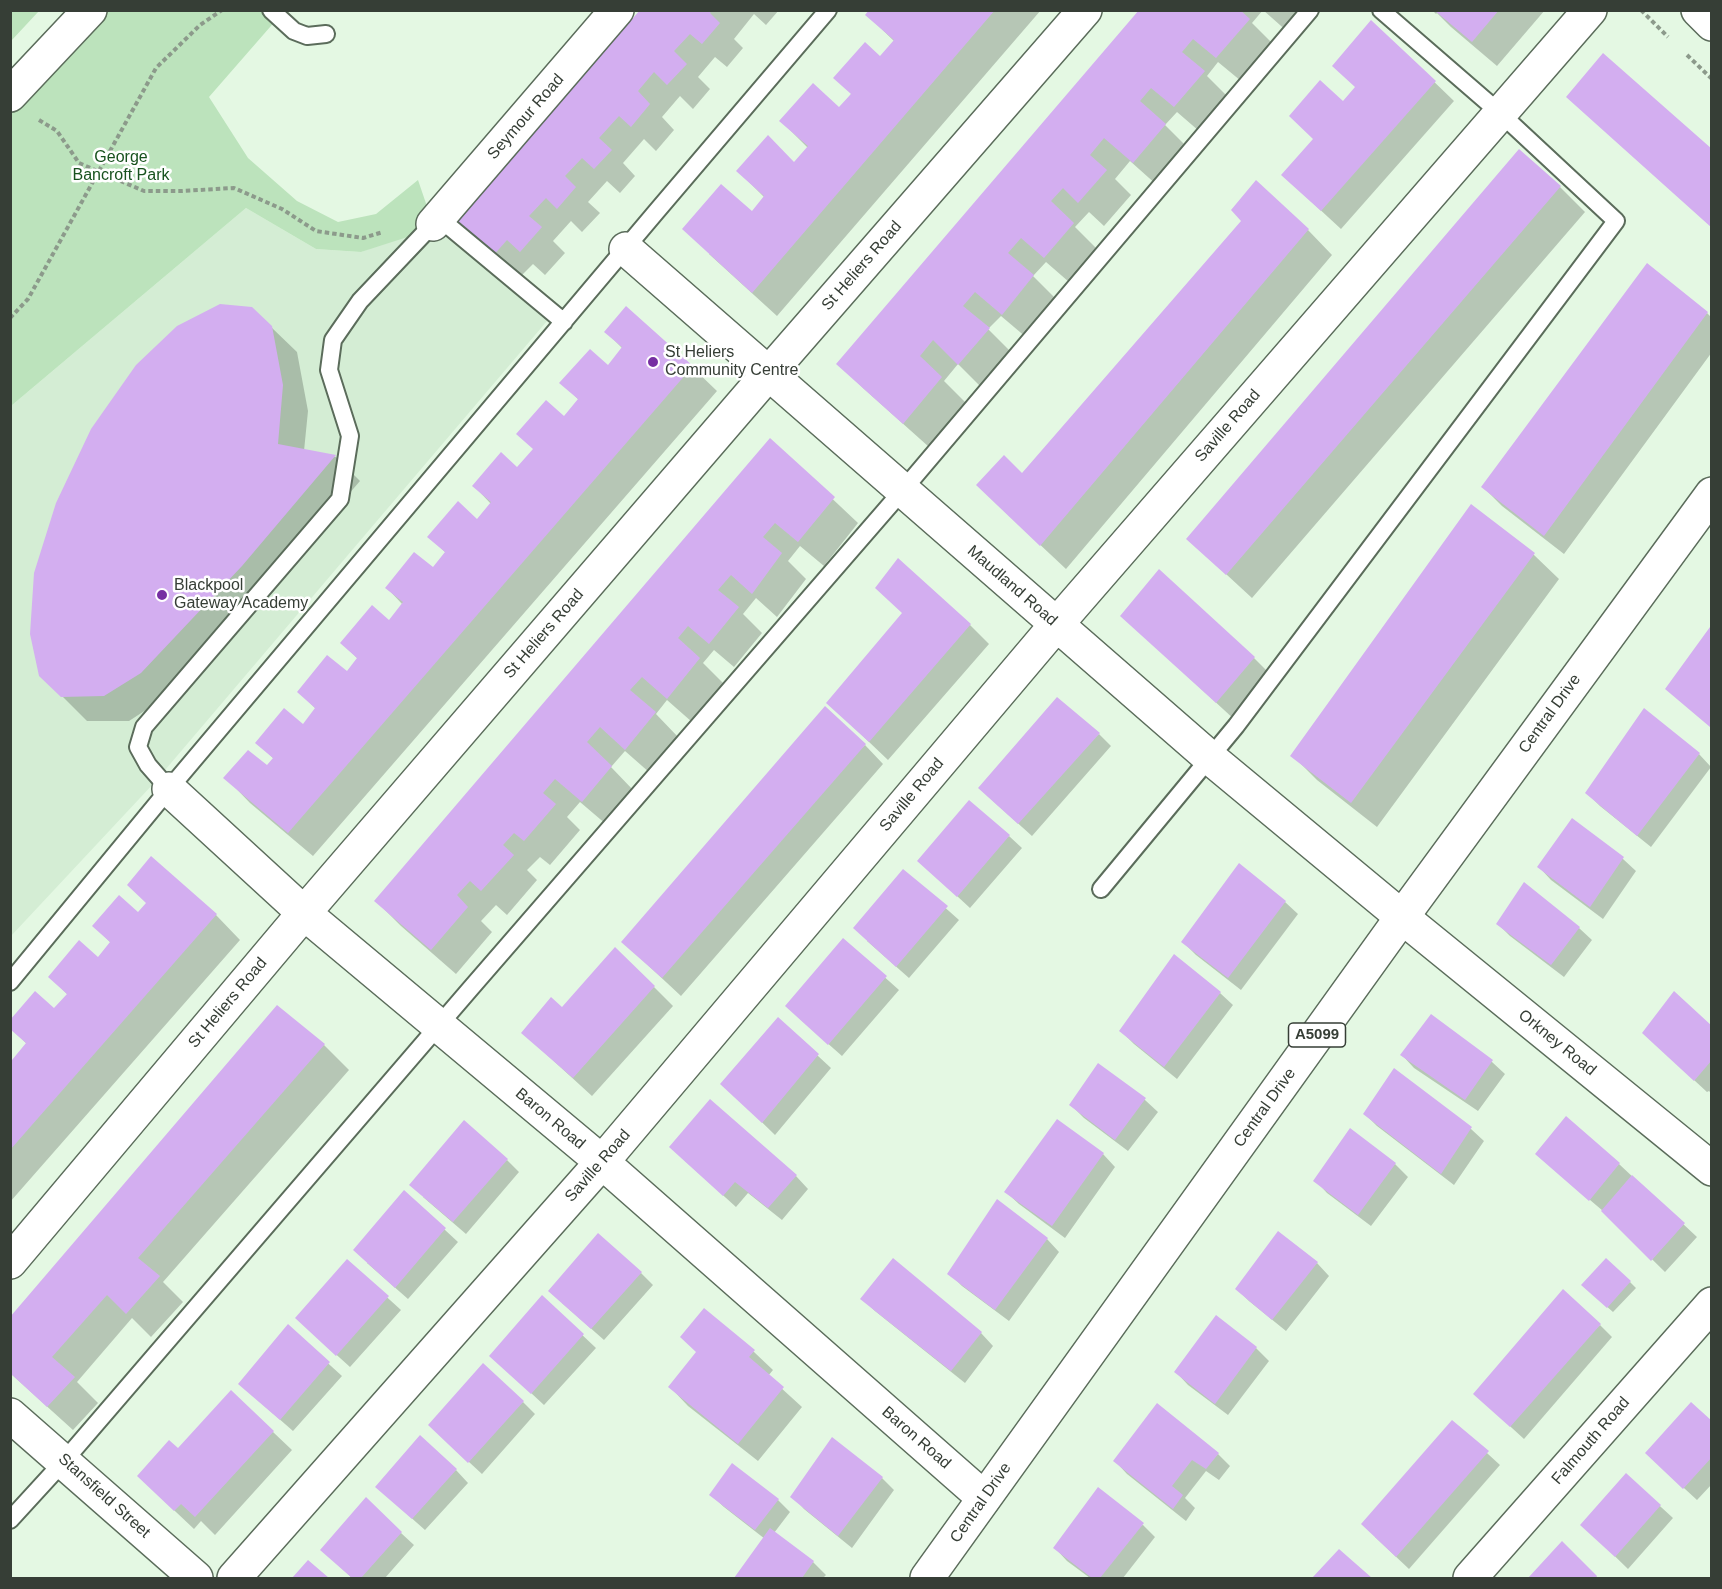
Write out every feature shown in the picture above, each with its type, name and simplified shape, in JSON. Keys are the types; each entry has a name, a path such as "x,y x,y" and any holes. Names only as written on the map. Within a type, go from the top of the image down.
{"street":[{"path":"10,95 90,10"},
{"name":"Seymour Road","path":"436,221 617,10"},
{"name":"St Heliers Road","path":"10,1262 304,913 1085,10"},
{"name":"Saville Road","path":"234,1578 603,1162 1056,625 1590,10"},
{"path":"1698,10 1712,24"},
{"name":"Maudland Road","path":"626,249 1209,757 1402,917"},
{"name":"Central Drive","path":"927,1578 1402,917 1712,494"},
{"name":"Baron Road","path":"169,789 304,913 603,1162 984,1498"},
{"name":"Orkney Road","path":"1402,917 1712,1169"},
{"name":"Falmouth Road","path":"1470,1578 1712,1304"},
{"name":"Stansfield Street","path":"10,1415 196,1578"}],"lane":[{"path":"271,10 294,31 307,36 326,34"},
{"path":"10,982 169,789 828,10"},
{"path":"10,1520 64,1461 903,490 1310,10"},
{"path":"1101,889 1236,726 1616,221 1500,113 1382,10"},
{"path":"169,789 148,765 138,747 144,727 340,499 350,436 328,370 333,340 360,301 436,221 564,322"}],"path":[{"path":"10,318 28,299 156,68 200,25 222,10"},
{"path":"34,117 57,131 79,163 144,191 234,188 282,209 316,231 363,238 393,229"}],"shaded area":[{"name":"Blackpool Gateway Academy","path":"246,208 316,249 361,252 433,224 547,321 154,783 11,936 11,406"}],"green space":[{"path":"10,11 39,11 11,41"},
{"name":"George Bancroft Park","path":"90,11 284,11 209,97 248,158 297,201 338,222 376,214 418,180 433,224 426,231 361,252 316,249 246,208 11,406 11,95"}],"building":[{"path":"640,10 712,10 710,13 720,23 702,44 690,34 674,51 687,64 667,85 654,72 638,91 650,104 631,127 619,116 599,138 612,150 594,169 582,158 565,176 576,187 557,209 546,198 529,216 542,227 520,252 507,240 492,257 455,223"},
{"path":"869,10 995,10 752,293 682,229 721,184 752,211 764,196 736,171 768,135 794,162 808,146 779,121 813,83 839,107 851,94 833,78 865,42 880,56 894,40 865,15"},
{"path":"1139,10 1240,10 1250,19 1216,58 1193,39 1182,52 1205,71 1174,107 1151,88 1140,101 1166,124 1133,163 1104,138 1090,155 1107,170 1078,203 1063,188 1051,201 1074,223 1044,258 1021,238 1008,253 1034,275 1002,315 975,292 963,306 990,328 958,365 933,340 920,356 942,377 903,424 836,364"},
{"path":"1434,10 1499,10 1472,42"},
{"path":"1371,20 1436,81 1321,211 1281,175 1313,139 1289,116 1320,80 1343,101 1355,87 1332,66"},
{"path":"1603,53 1712,149 1712,228 1566,97"},
{"path":"1519,149 1561,186 1226,575 1186,539"},
{"path":"1256,180 1309,229 1040,546 976,485 1004,455 1022,473 1241,221 1231,210"},
{"path":"1647,263 1708,312 1544,536 1481,487"},
{"path":"220,304 252,307 272,326 283,385 278,444 336,455 242,566 141,673 104,696 61,697 39,676 30,634 34,573 56,503 91,429 136,365 177,326"},
{"path":"626,306 693,366 288,833 223,778 248,750 267,765 273,758 255,743 284,708 303,724 315,708 297,692 327,655 347,671 357,658 340,643 372,605 389,620 403,602 385,588 414,552 433,567 445,552 427,537 458,501 477,519 491,502 472,486 501,452 517,467 533,449 516,434 546,400 564,416 578,399 559,383 590,349 608,365 622,347 604,332"},
{"path":"770,438 835,497 798,542 775,523 763,537 782,553 752,594 731,575 718,590 739,607 709,644 688,626 678,638 700,658 667,699 642,677 630,690 656,712 625,750 600,727 587,742 612,766 582,802 555,779 543,793 556,804 524,841 514,833 503,845 514,855 481,891 470,881 457,895 468,907 431,950 374,901"},
{"path":"1471,504 1535,553 1351,803 1290,756"},
{"path":"898,558 971,624 869,742 826,703 902,613 875,588"},
{"path":"1159,569 1255,657 1216,703 1120,616"},
{"path":"1710,627 1712,629 1712,725 1710,727 1665,689"},
{"path":"1057,697 1100,733 1018,824 978,788"},
{"path":"825,706 866,744 662,978 621,942"},
{"path":"1644,708 1700,753 1637,836 1585,793"},
{"path":"969,800 1010,835 957,897 917,861"},
{"path":"1572,818 1624,857 1590,907 1537,867"},
{"path":"151,856 217,914 10,1150 10,1059 12,1060 26,1043 10,1029 10,1020 35,991 54,1008 67,994 48,977 79,940 98,957 110,942 92,926 119,895 138,912 146,903 127,885"},
{"path":"1239,863 1286,901 1228,978 1181,942"},
{"path":"903,869 948,906 896,967 853,928"},
{"path":"1524,882 1580,927 1551,965 1496,924"},
{"path":"843,938 887,976 828,1045 785,1006"},
{"path":"615,947 655,986 573,1078 521,1033 551,997 562,1007"},
{"path":"1174,954 1221,992 1164,1067 1119,1031"},
{"path":"1674,991 1712,1026 1712,1060 1694,1081 1642,1033"},
{"path":"277,1005 325,1044 138,1258 160,1276 126,1314 107,1295 52,1357 75,1377 47,1407 10,1373 10,1317"},
{"path":"1431,1014 1493,1060 1465,1100 1400,1055"},
{"path":"778,1017 819,1054 762,1123 720,1084"},
{"path":"1098,1063 1146,1098 1115,1140 1069,1105"},
{"path":"1394,1068 1472,1127 1441,1174 1363,1114"},
{"path":"710,1099 797,1175 768,1208 735,1182 723,1196 669,1147"},
{"path":"1566,1116 1620,1163 1589,1201 1535,1154"},
{"path":"1057,1119 1104,1153 1052,1226 1004,1192"},
{"path":"464,1120 508,1159 453,1222 409,1185"},
{"path":"1350,1128 1396,1163 1358,1215 1313,1181"},
{"path":"1632,1175 1685,1223 1651,1261 1601,1211"},
{"path":"404,1190 446,1228 395,1288 353,1250"},
{"path":"997,1199 1048,1238 995,1310 947,1274"},
{"path":"1278,1231 1318,1262 1272,1320 1235,1289"},
{"path":"598,1233 642,1272 591,1329 548,1291"},
{"path":"893,1258 982,1332 951,1371 860,1299"},
{"path":"1606,1258 1631,1281 1607,1308 1581,1285"},
{"path":"347,1259 389,1296 336,1356 295,1318"},
{"path":"1563,1289 1601,1324 1510,1427 1473,1394"},
{"path":"542,1295 584,1334 531,1394 489,1356"},
{"path":"704,1308 755,1350 749,1357 784,1387 738,1444 668,1387 696,1352 680,1337"},
{"path":"1216,1315 1257,1347 1215,1404 1174,1372"},
{"path":"288,1324 330,1362 280,1420 238,1384"},
{"path":"483,1363 524,1401 468,1463 428,1425"},
{"path":"231,1390 274,1431 195,1517 181,1504 174,1511 137,1476 169,1440 178,1448"},
{"path":"1691,1402 1712,1421 1712,1457 1683,1489 1645,1453"},
{"path":"1157,1403 1219,1453 1206,1469 1192,1460 1172,1486 1183,1495 1173,1509 1113,1461"},
{"path":"1452,1420 1489,1451 1396,1557 1361,1524"},
{"path":"420,1435 457,1469 412,1519 375,1487"},
{"path":"832,1437 883,1477 838,1536 790,1497"},
{"path":"732,1463 779,1499 755,1530 709,1495"},
{"path":"1626,1473 1661,1505 1615,1557 1580,1525"},
{"path":"1098,1487 1144,1523 1100,1578 1092,1578 1053,1548"},
{"path":"366,1497 402,1532 361,1578 352,1578 320,1550"},
{"path":"770,1528 814,1561 802,1578 734,1578"},
{"path":"1562,1541 1597,1576 1595,1578 1528,1578"},
{"path":"1339,1549 1372,1578 1312,1578"},
{"path":"308,1560 329,1578 292,1578"}],"place":[{"name":"St Heliers Community Centre","path":"653,362"},
{"name":"Blackpool Gateway Academy","path":"162,595"}]}
